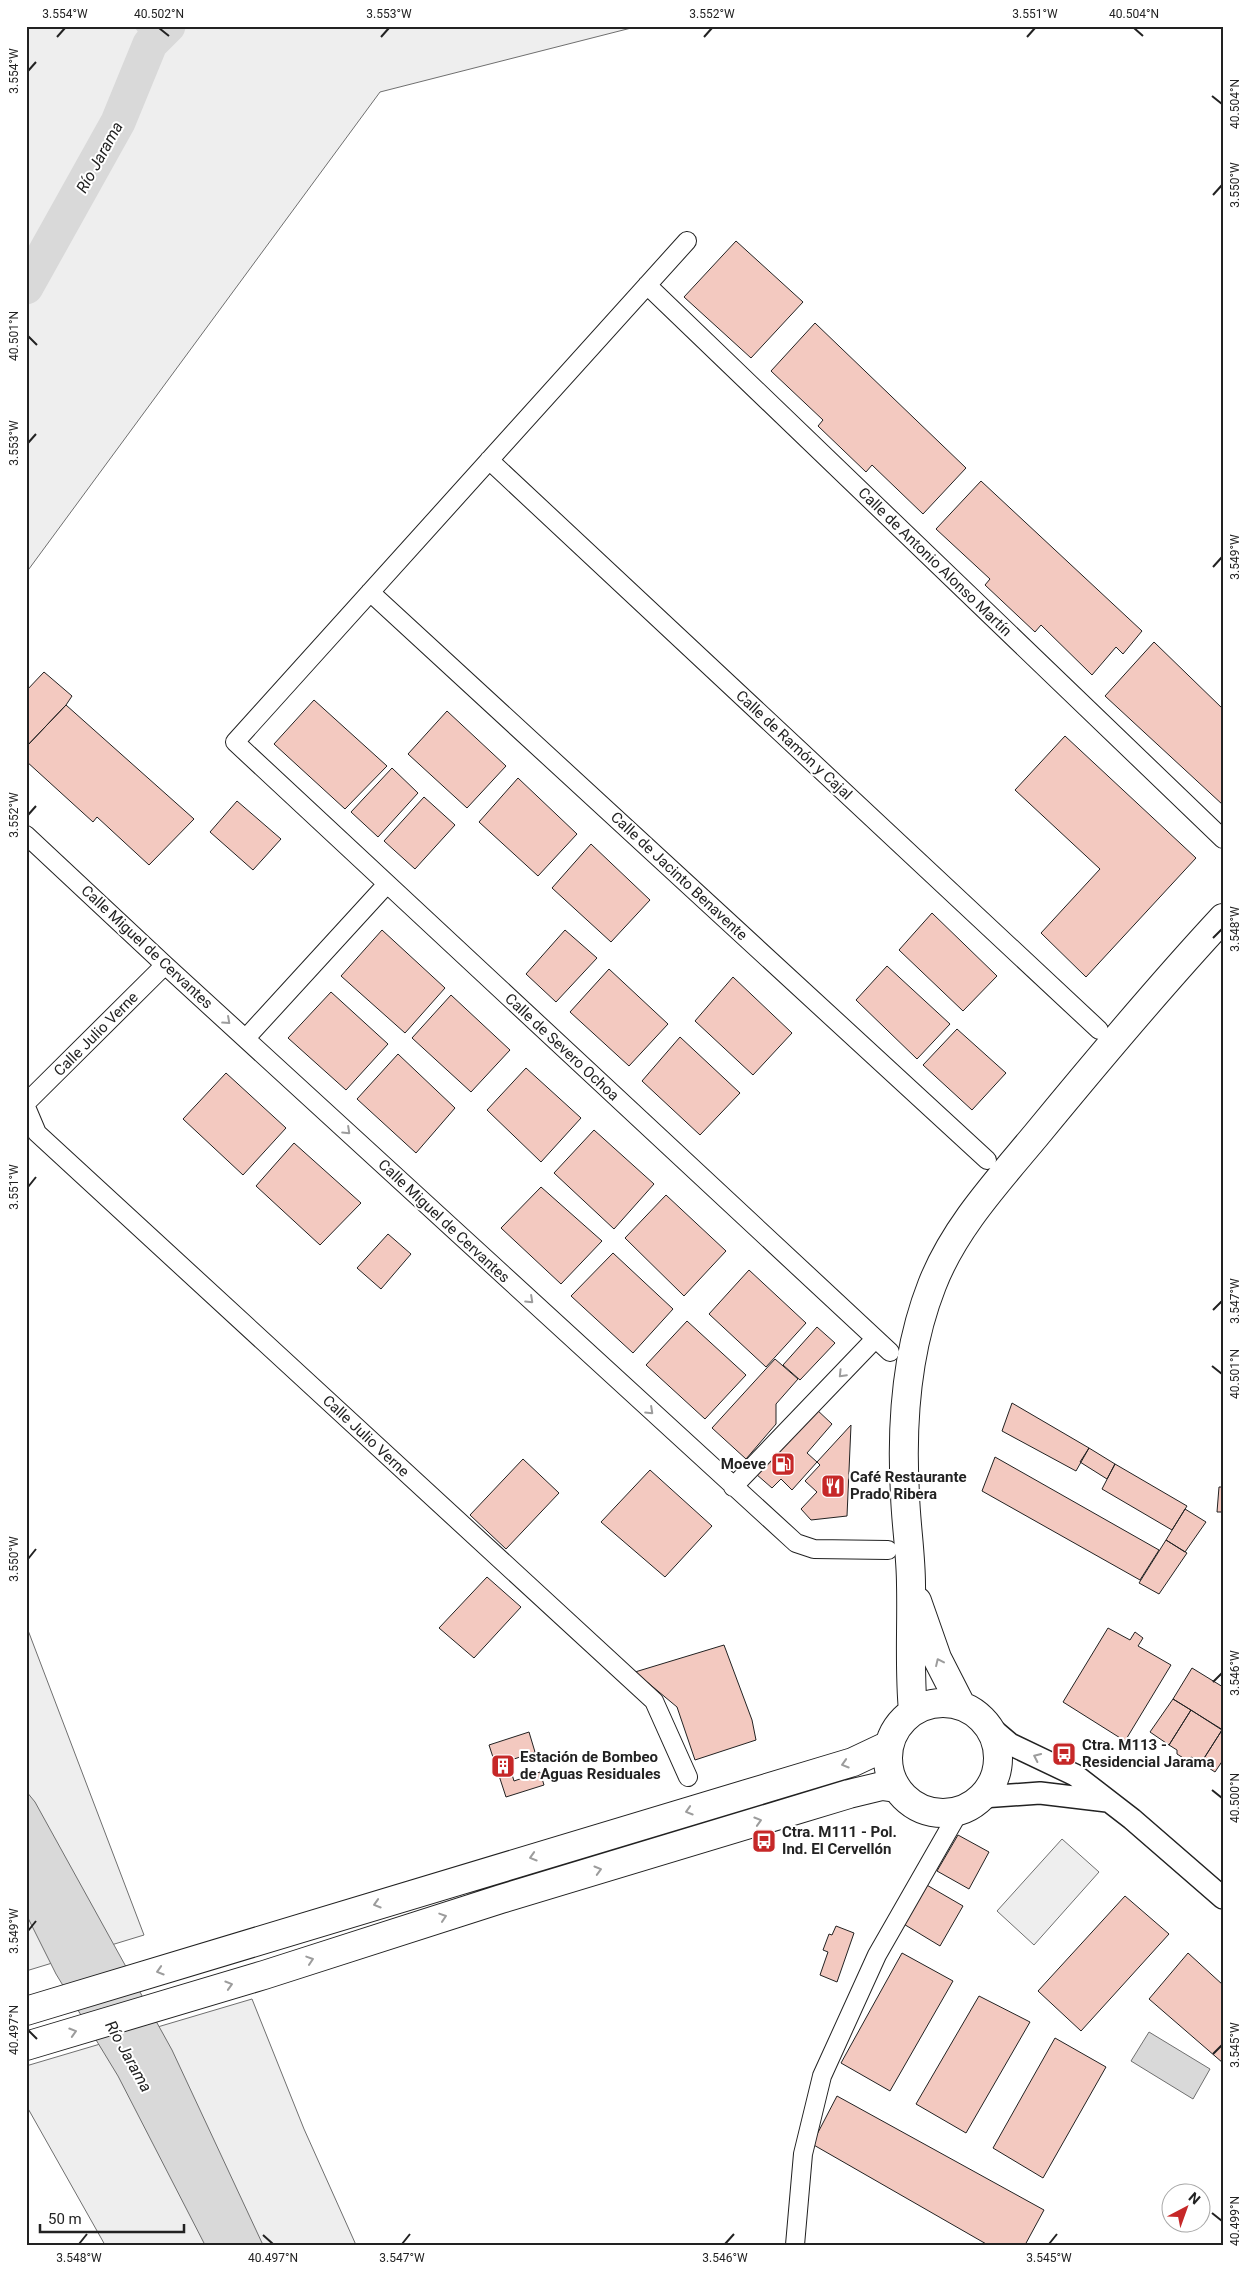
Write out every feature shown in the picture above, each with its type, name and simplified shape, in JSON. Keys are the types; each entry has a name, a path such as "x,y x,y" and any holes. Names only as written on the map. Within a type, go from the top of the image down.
{"main road":[{"path":"914,1711 910,1624 912,1585 905,1495 904,1441 906,1398 923,1310 942,1261 965,1225 1041,1129 1223,918"},
{"path":"912,1585 937,1658 961,1705"},
{"path":"941,1702 961,1705 977,1714 990,1727 998,1746 999,1766 993,1784 971,1804 942,1814 925,1809 909,1800 896,1788 888,1767 889,1745 895,1731 914,1711 941,1702"},
{"path":"26,2011 853,1762 889,1745"},
{"path":"26,2046 264,1975 501,1899 849,1794 882,1786 896,1788"}],"street":[{"path":"370,592 687,241"},
{"name":"Calle de Antonio Alonso Martín","path":"647,285 1223,839"},
{"name":"Calle de Ramón y Cajal","path":"489,460 1098,1030"},
{"name":"Calle de Severo Ochoa","path":"370,592 235,742 890,1352"},
{"name":"Calle de Jacinto Benavente","path":"370,592 987,1160"},
{"name":"Calle Miguel de Cervantes","path":"26,834 165,965 796,1544 814,1549 888,1550"},
{"path":"246,1038 386,884"},
{"name":"Calle Julio Verne","path":"26,1103 165,965"},
{"name":"Calle Julio Verne","path":"26,1107 37,1132 654,1702 688,1777"},
{"path":"732,1487 875,1339"},
{"path":"990,1727 1010,1744 1075,1775 1132,1819 1223,1898"},
{"path":"795,2245 803,2154 822,2076 877,1955 971,1804 1040,1793 1107,1801"}],"shaded area":[{"path":"26,26 639,26 380,92 26,573"},
{"path":"26,1625 144,1935 26,1971"},
{"path":"1062,1839 1099,1872 1034,1945 997,1911"},
{"path":"252,1999 304,2129 356,2245 105,2245 26,2105 26,2066"}],"water":[{"path":"26,1791 35,1802 172,2050 263,2245 205,2245 118,2076 56,1974 26,1914"},
{"path":"1149,2032 1210,2069 1193,2099 1131,2061"}],"building":[{"path":"736,241 803,302 751,358 684,297"},
{"path":"815,323 966,468 923,514 872,465 866,472 818,426 823,420 771,371"},
{"path":"981,481 1142,631 1123,654 1116,647 1092,675 1041,625 1035,632 985,585 990,579 936,529"},
{"path":"1154,642 1223,709 1223,805 1105,696"},
{"path":"44,672 72,696 66,705 26,747 26,691"},
{"path":"314,700 387,766 345,809 274,744"},
{"path":"66,705 194,819 149,865 97,817 93,822 26,761 26,747"},
{"path":"447,711 506,766 467,808 408,754"},
{"path":"1065,736 1196,858 1086,977 1041,933 1100,869 1015,790"},
{"path":"392,768 418,793 378,837 351,812"},
{"path":"518,778 577,834 538,876 479,822"},
{"path":"424,797 455,825 415,869 384,841"},
{"path":"237,801 281,839 253,870 210,832"},
{"path":"591,844 650,900 611,942 552,888"},
{"path":"932,913 997,976 963,1011 899,950"},
{"path":"382,930 445,988 405,1033 341,976"},
{"path":"565,930 597,958 556,1002 526,974"},
{"path":"887,966 950,1024 917,1059 856,1000"},
{"path":"609,969 668,1024 629,1066 570,1012"},
{"path":"733,977 792,1033 753,1075 695,1021"},
{"path":"331,992 388,1044 346,1090 288,1038"},
{"path":"451,995 510,1050 471,1092 412,1038"},
{"path":"957,1029 1006,1073 972,1110 923,1065"},
{"path":"680,1037 740,1093 700,1135 642,1081"},
{"path":"398,1054 455,1108 416,1153 357,1099"},
{"path":"526,1068 581,1118 541,1162 487,1110"},
{"path":"226,1073 286,1128 243,1175 183,1119"},
{"path":"594,1130 654,1184 614,1229 554,1173"},
{"path":"294,1143 361,1203 320,1245 256,1186"},
{"path":"541,1187 602,1241 561,1284 501,1228"},
{"path":"666,1195 726,1251 684,1296 625,1238"},
{"path":"388,1234 411,1254 381,1289 357,1268"},
{"path":"613,1253 673,1309 633,1353 571,1296"},
{"path":"749,1270 806,1323 766,1367 709,1314"},
{"path":"687,1321 746,1375 705,1419 646,1365"},
{"path":"817,1327 835,1343 800,1380 783,1365"},
{"path":"775,1359 798,1379 776,1404 776,1424 746,1459 712,1428"},
{"path":"1012,1403 1089,1448 1076,1471 1002,1431"},
{"path":"815,1408 832,1424 807,1453 817,1462 792,1490 781,1479 772,1488 756,1474"},
{"path":"851,1425 847,1516 811,1520 801,1509 817,1492 805,1481 820,1465 817,1462"},
{"path":"1089,1448 1115,1464 1107,1479 1080,1462"},
{"path":"995,1457 1159,1550 1140,1580 982,1491"},
{"path":"523,1459 559,1493 506,1549 470,1515"},
{"path":"1115,1464 1187,1506 1172,1530 1102,1489"},
{"path":"650,1470 712,1526 665,1577 601,1522"},
{"path":"1219,1487 1223,1487 1223,1512 1217,1512"},
{"path":"1185,1509 1206,1522 1185,1552 1166,1540"},
{"path":"1166,1540 1187,1553 1159,1594 1139,1583"},
{"path":"487,1577 521,1607 474,1658 439,1628"},
{"path":"1108,1628 1130,1640 1135,1632 1143,1638 1138,1646 1171,1665 1125,1741 1063,1702"},
{"path":"724,1645 752,1720 756,1740 695,1760 677,1707 635,1672"},
{"path":"1192,1668 1223,1687 1223,1730 1173,1699"},
{"path":"1173,1699 1191,1710 1169,1745 1150,1732"},
{"path":"1191,1710 1222,1730 1201,1763 1191,1757 1188,1761 1177,1754 1177,1750 1169,1745"},
{"path":"1222,1730 1223,1760 1215,1772 1201,1763"},
{"name":"Estación de Bombeo de Aguas Residuales","path":"529,1732 535,1752 508,1761 514,1781 540,1772 544,1785 506,1797 489,1745"},
{"path":"958,1835 989,1852 969,1889 937,1871"},
{"path":"925,1884 963,1906 940,1946 902,1923"},
{"path":"1125,1896 1169,1934 1081,2031 1038,1991"},
{"path":"836,1926 854,1933 837,1982 820,1975 828,1952 823,1950 829,1934 832,1935"},
{"path":"902,1953 953,1981 890,2091 841,2063"},
{"path":"1188,1953 1223,1985 1223,2063 1149,1999"},
{"path":"979,1996 1030,2022 966,2133 916,2104"},
{"path":"1055,2038 1106,2067 1043,2178 993,2148"},
{"path":"837,2096 1044,2210 1025,2245 988,2245 812,2144"}],"waterway":[{"path":"137,26 150,44"},
{"name":"Río Jarama","path":"26,287 118,122 150,44 168,26"}],"place":[{"name":"Moeve","path":"783,1464"},
{"name":"Café Restaurante Prado Ribera","path":"833,1486"},
{"name":"Ctra. M113 - Residencial Jarama","path":"1064,1754"},
{"name":"Estación de Bombeo de Aguas Residuales","path":"503,1766"},
{"name":"Ctra. M111 - Pol. Ind. El Cervellón","path":"764,1841"}]}
